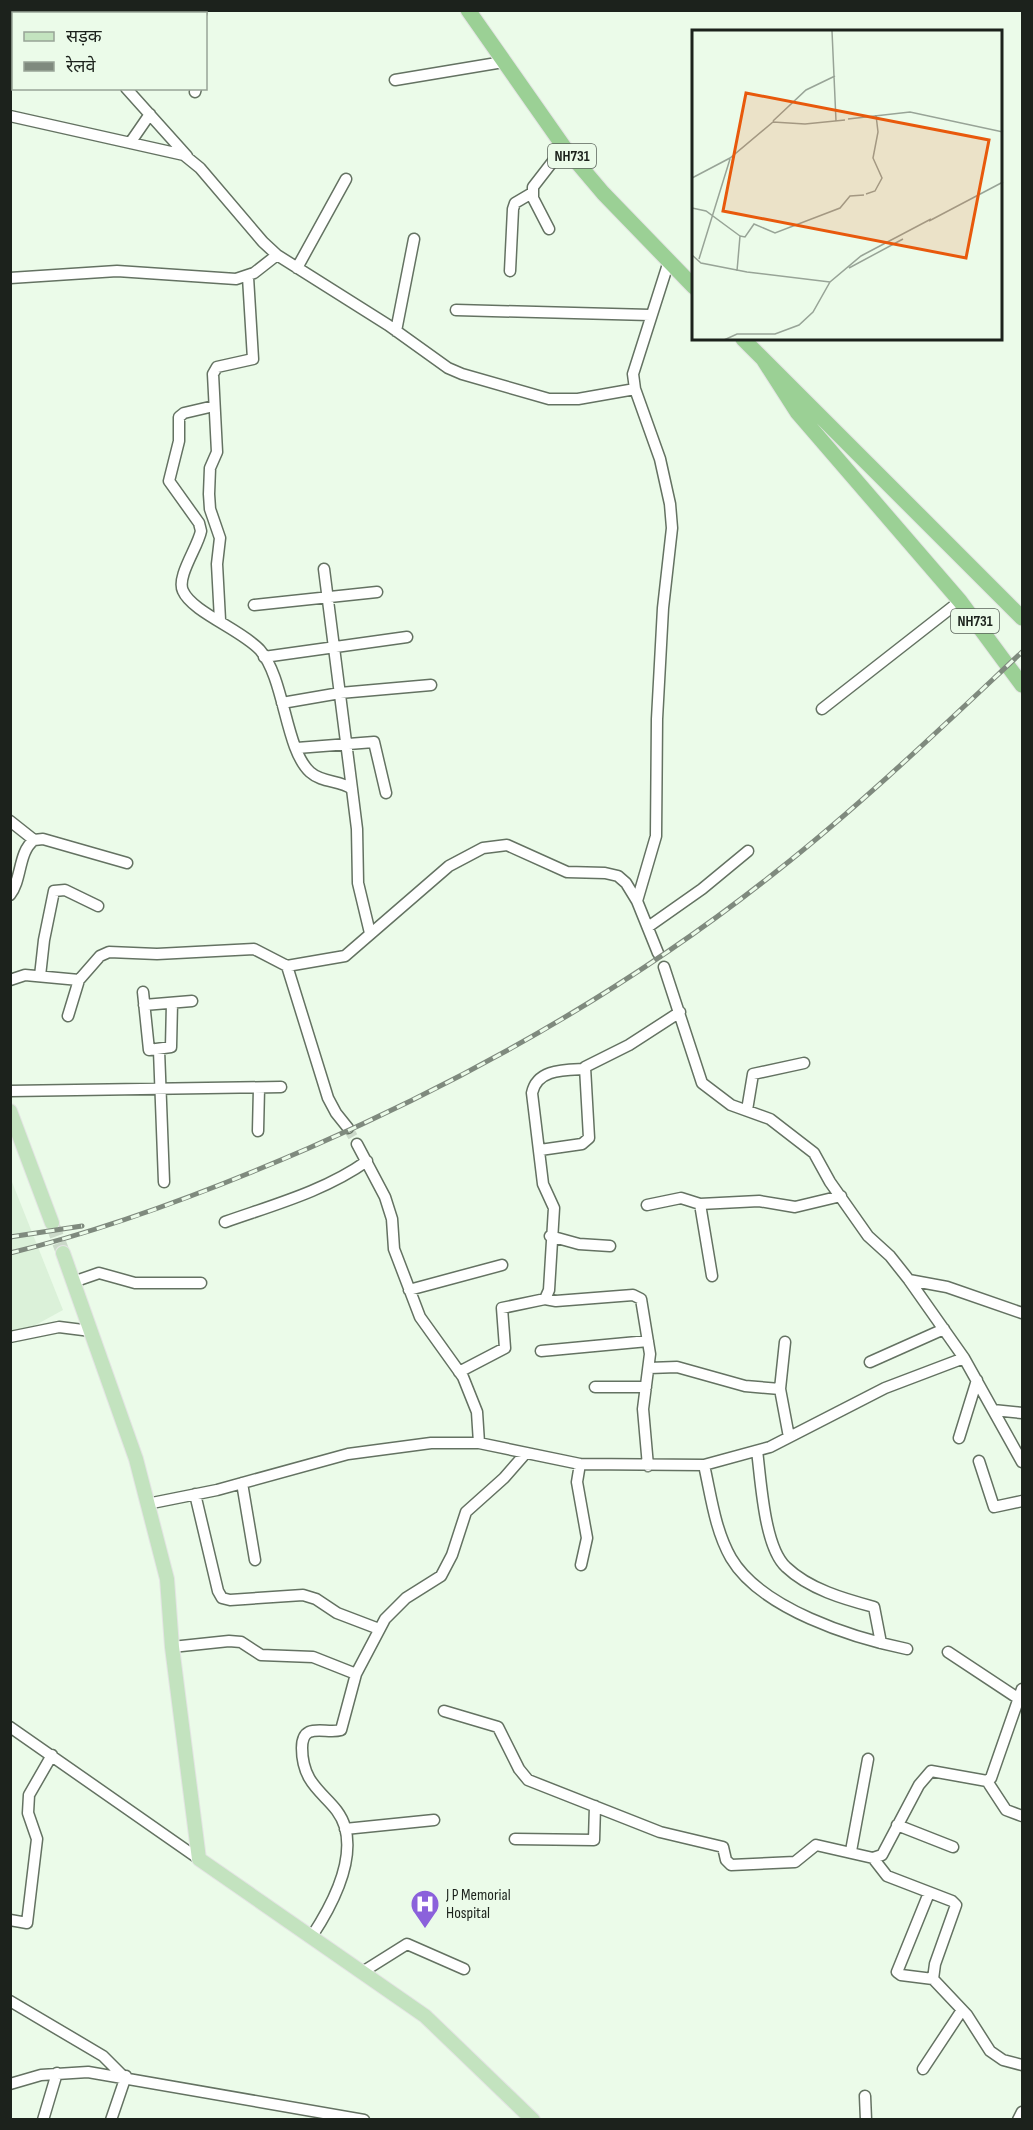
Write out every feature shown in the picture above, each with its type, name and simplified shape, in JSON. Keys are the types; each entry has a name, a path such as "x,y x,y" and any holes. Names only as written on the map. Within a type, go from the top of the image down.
{"highway":[{"name":"NH731","path":"468,10 564,147 603,193 692,286"},
{"name":"NH731","path":"745,340 1023,618"},
{"name":"NH731","path":"763,359 797,412 960,600 1023,685"}],"main road":[{"path":"11,1115 52,1223"},
{"path":"63,1253 136,1459 167,1579 172,1647 199,1859 364,1971 425,2016 533,2120"}],"street":[{"path":"396,80 503,62"},
{"path":"128,90 277,255 396,331 448,368 549,399 578,399 635,389"},
{"path":"130,143 150,114"},
{"path":"10,116 189,158"},
{"path":"510,271 514,204 532,193 536,182 564,147"},
{"path":"297,268 346,179"},
{"path":"532,193 549,229"},
{"path":"396,331 414,239"},
{"path":"10,278 117,271 162,272 224,279 248,277 277,255"},
{"path":"637,901 656,836 657,719 661,631 672,528 670,504 660,459 635,389 635,365 669,261"},
{"path":"220,620 217,564 221,542 209,502 210,468 217,452 214,370 222,366 250,361 253,356 248,277"},
{"path":"456,310 650,315"},
{"path":"214,406 180,415 179,441 169,478 199,524 200,538 182,586 192,602 247,638 264,657 304,765 311,773 352,789"},
{"path":"199,524 218,532"},
{"path":"324,569 356,815 358,883 369,933"},
{"path":"254,605 377,592"},
{"path":"822,709 960,600"},
{"path":"264,657 407,637"},
{"path":"282,704 340,693 431,685"},
{"path":"297,748 374,742 386,793"},
{"path":"10,821 34,840"},
{"path":"10,895 16,887 26,848 34,840 43,839 127,863"},
{"path":"68,1016 79,980 100,956 108,952 157,954 254,948 287,966 345,956 449,866 491,846 514,847 567,872 605,873 618,876 626,883 637,901 658,953"},
{"path":"648,927 702,890 748,851"},
{"path":"40,976 45,932 54,891 65,890 98,906"},
{"path":"287,966 328,1098 348,1128"},
{"path":"664,967 702,1083 717,1097 770,1119 801,1141 814,1154 868,1236 909,1280 964,1358 1023,1462"},
{"path":"10,980 25,975 79,980"},
{"path":"143,992 147,1047 151,1050 170,1049 172,1045 171,1003"},
{"path":"144,1005 192,1001"},
{"path":"545,1299 549,1290 550,1236 554,1202 543,1184 533,1085 554,1070 584,1070 680,1012"},
{"path":"159,1050 164,1182"},
{"path":"747,1110 753,1074 804,1062"},
{"path":"540,1150 582,1144 589,1138 584,1070"},
{"path":"10,1091 280,1087"},
{"path":"258,1131 259,1088"},
{"path":"357,1144 385,1197 392,1219 394,1249 425,1326 459,1372 477,1412 479,1443"},
{"path":"225,1222 326,1185 367,1161"},
{"path":"647,1205 681,1198 700,1204 759,1201 795,1207 841,1196"},
{"path":"700,1204 712,1276"},
{"path":"550,1236 579,1244 610,1246"},
{"path":"409,1290 502,1265"},
{"path":"73,1282 99,1273 135,1283 201,1283"},
{"path":"909,1280 947,1287 1023,1313"},
{"path":"459,1372 505,1348 502,1308 545,1299 556,1301 638,1295 641,1299 648,1341 650,1368 643,1409 648,1466"},
{"path":"10,1337 59,1327 91,1331"},
{"path":"870,1362 944,1329"},
{"path":"541,1351 648,1341"},
{"path":"785,1342 780,1389 789,1437"},
{"path":"147,1504 242,1483 363,1451 431,1443 479,1443 580,1464 704,1465 757,1451 885,1388 964,1358"},
{"path":"650,1368 677,1366 746,1386 780,1389"},
{"path":"959,1438 977,1380"},
{"path":"595,1387 646,1387"},
{"path":"993,1410 1023,1413"},
{"path":"757,1451 768,1526 779,1558 785,1567 819,1588 874,1607 881,1644"},
{"path":"312,1936 337,1894 345,1858 345,1829 340,1817 308,1778 303,1767 301,1745 304,1736 310,1731 341,1730 356,1674 379,1629 398,1605 441,1575 452,1555 466,1512 504,1478 525,1454"},
{"path":"979,1461 994,1507 1023,1501"},
{"path":"580,1464 577,1482 587,1538 581,1565"},
{"path":"704,1465 714,1515 725,1546 741,1571 780,1603 810,1618 881,1644 907,1649"},
{"path":"242,1483 255,1560"},
{"path":"195,1494 218,1591 222,1598 230,1600 303,1595 316,1599 350,1619 379,1629"},
{"path":"172,1647 229,1641 241,1642 261,1655 313,1657 356,1674"},
{"path":"948,1652 1022,1697 991,1778 987,1781"},
{"path":"444,1711 500,1730 524,1777 671,1836 725,1849 726,1860 731,1865 795,1862 816,1845 851,1851 873,1858 882,1856 919,1785 931,1771 987,1781 1006,1810 1023,1816"},
{"path":"10,1727 199,1859"},
{"path":"10,1920 27,1923 37,1839 28,1813 29,1795 52,1755"},
{"path":"851,1851 868,1759"},
{"path":"515,1839 594,1840 595,1806"},
{"path":"345,1829 434,1821"},
{"path":"897,1825 953,1848"},
{"path":"873,1858 887,1876 952,1901 956,1905 935,1964 933,1979"},
{"path":"929,1893 897,1972 901,1975 933,1979 962,2010 995,2056 1023,2065"},
{"path":"364,1971 407,1944 464,1969"},
{"path":"10,2001 103,2056 124,2076"},
{"path":"923,2069 962,2010"},
{"path":"10,2084 57,2073 88,2072 124,2076 364,2120"},
{"path":"43,2120 57,2073"},
{"path":"111,2120 124,2076"},
{"path":"866,2096 866,2120"},
{"path":"1018,2120 1023,2112"}],"shaded area":[{"path":"10,1177 63,1310 32,1327 11,1332"}],"tunnel":[{"path":"348,1128 357,1144"},
{"path":"52,1223 63,1253"}],"railway":[{"path":"10,1253 124,1220 273,1164 432,1090 552,1025 667,952 723,913 777,871 871,792 1022,652"},
{"path":"10,1237 82,1226"}],"place":[{"name":"J P Memorial Hospital","path":"425,1930"}]}
